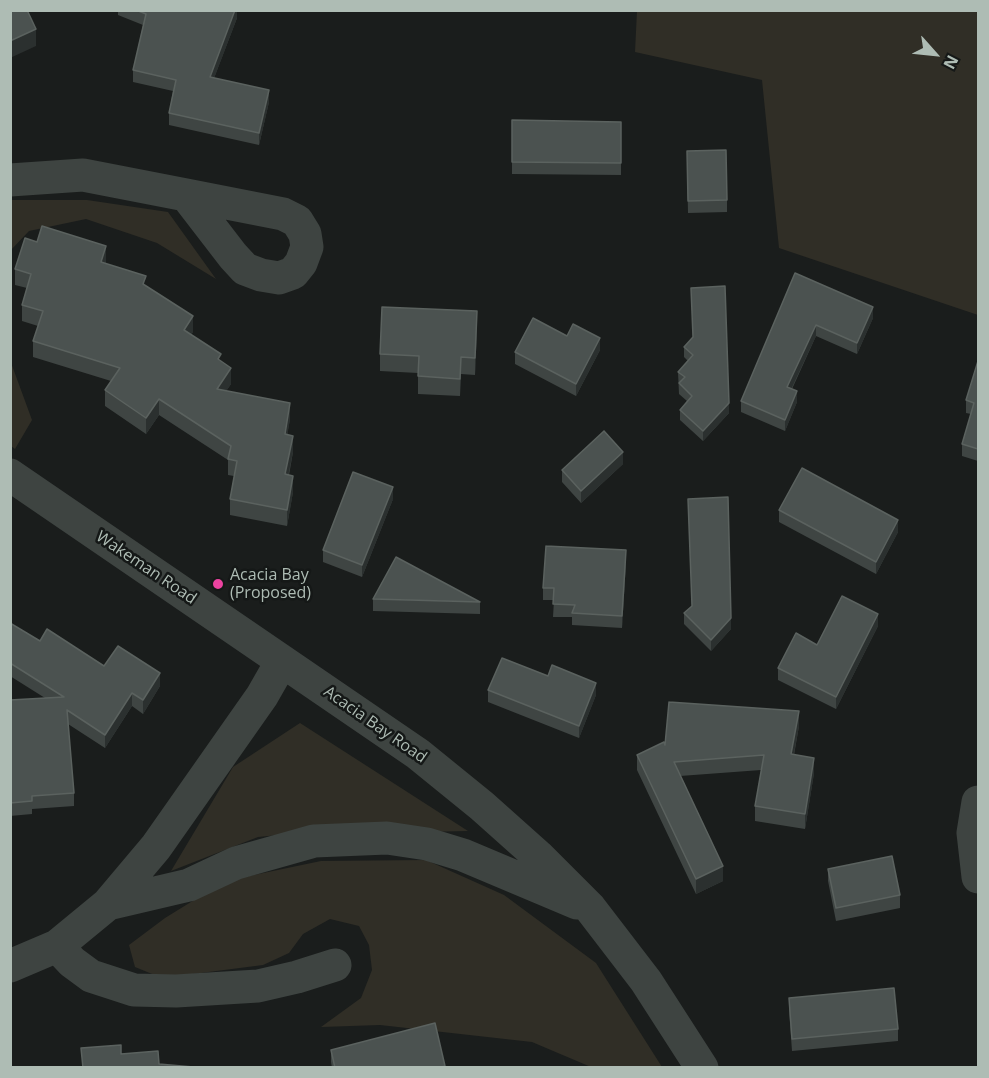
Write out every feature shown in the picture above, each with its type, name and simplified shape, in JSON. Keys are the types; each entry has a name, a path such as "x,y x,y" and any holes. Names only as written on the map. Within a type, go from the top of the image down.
{"street":[{"path":"10,180 83,176 186,195"},
{"name":"Wakeman Road","path":"10,476 282,661"},
{"path":"10,966 57,946 108,904 156,847 262,696 282,661"},
{"name":"Acacia Bay Road","path":"282,661 418,754 482,806 538,856 590,908 646,981 702,1068"},
{"path":"978,802 973,832 978,877"},
{"path":"108,904 189,885 236,862 314,841 387,838 427,844 463,855 590,908"},
{"path":"57,946 72,962 91,976 135,990 176,991 258,986 335,965"}],"shaded area":[{"path":"637,11 978,11 978,315 779,248 762,80 635,52"},
{"path":"11,200 87,200 168,212 216,279 157,243 86,219 29,231 11,250"},
{"path":"10,360 32,420 15,449 11,446"},
{"path":"300,723 468,831 420,832 372,826 258,837 171,871 233,767"},
{"path":"426,860 504,895 596,963 662,1067 591,1067 532,1042 380,1025 321,1027 361,998 372,970 369,945 359,926 330,919 303,934 289,953 263,965 162,978 135,967 129,945 165,918 225,881 321,861"}],"building":[{"path":"10,10 27,10 36,29 10,41"},
{"path":"136,10 235,10 210,77 269,90 259,133 169,113 176,80 133,70 146,14"},
{"path":"512,120 621,122 621,163 512,162"},
{"path":"726,150 727,200 688,201 687,151"},
{"path":"42,226 106,246 101,262 146,276 143,284 193,316 184,330 221,354 218,359 231,368 217,389 290,403 285,434 293,436 285,474 293,476 287,510 230,499 237,461 228,459 231,446 159,399 146,418 105,390 120,368 33,341 43,311 22,305 31,274 15,269 25,238 37,242"},
{"path":"795,273 873,307 857,343 816,325 787,387 797,391 785,420 741,401"},
{"path":"725,286 729,403 703,431 680,410 692,396 679,383 685,377 678,372 693,355 684,347 693,337 691,288"},
{"path":"382,307 477,311 475,358 461,357 460,379 418,376 419,356 380,354"},
{"path":"533,318 567,336 573,324 600,338 576,384 515,352"},
{"path":"978,361 978,449 962,444 974,403 966,400"},
{"path":"604,431 623,452 581,491 562,470"},
{"path":"802,468 898,520 876,562 779,510"},
{"path":"353,472 393,487 362,565 323,550"},
{"path":"728,497 731,618 711,640 684,613 692,606 688,499"},
{"path":"546,546 626,550 622,616 572,613 575,605 553,604 554,588 543,588"},
{"path":"396,557 480,602 373,599"},
{"path":"842,596 878,614 836,697 778,668 796,633 817,645"},
{"path":"10,623 40,641 47,629 104,666 118,646 160,673 143,700 132,693 105,735 67,710 74,793 32,796 32,801 10,803 10,700 64,697 10,663"},
{"path":"502,658 548,676 552,665 596,683 579,726 488,690"},
{"path":"669,702 799,711 791,754 814,758 805,814 755,806 764,755 674,762 723,866 696,879 637,755 664,742 665,745"},
{"path":"892,856 900,895 836,908 828,869"},
{"path":"894,988 898,1029 792,1039 789,998"},
{"path":"435,1023 445,1066 437,1068 335,1068 331,1050"},
{"path":"121,1045 121,1054 158,1051 159,1064 205,1068 83,1068 81,1048"}],"place":[{"name":"Acacia Bay (Proposed)","path":"218,584"}]}
